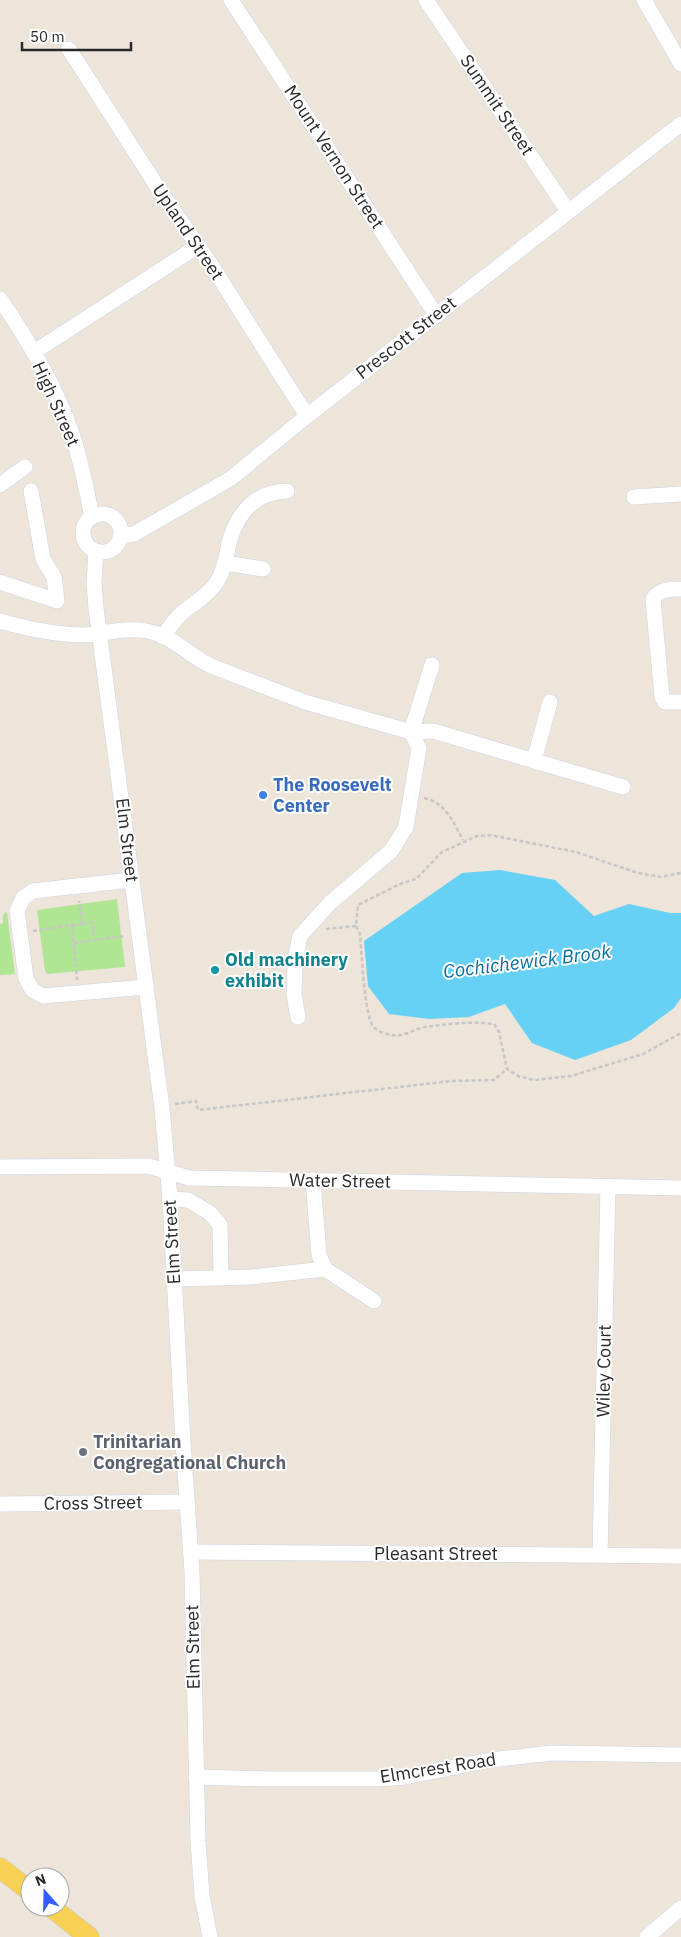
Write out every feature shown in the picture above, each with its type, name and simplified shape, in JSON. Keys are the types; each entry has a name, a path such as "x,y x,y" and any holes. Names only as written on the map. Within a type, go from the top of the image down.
{"main road":[{"path":"0,1868 20,1883"},
{"path":"63,1917 90,1937"}],"street":[{"name":"Mount Vernon Street","path":"231,0 436,315"},
{"name":"Summit Street","path":"426,0 568,211"},
{"path":"644,0 681,64"},
{"name":"Upland Street","path":"69,49 307,416"},
{"name":"Prescott Street","path":"121,536 134,534 230,479 307,416 681,124"},
{"path":"34,352 198,246"},
{"name":"High Street","path":"0,299 34,352 71,430 92,517"},
{"path":"0,485 25,467"},
{"path":"0,582 57,601 54,577 43,559 31,491"},
{"path":"163,637 173,622 213,587 221,576 230,540 245,508 269,493 287,491"},
{"path":"634,497 681,494"},
{"path":"104,514 119,524 121,536 115,548 109,551 96,551 90,548 84,538 84,526 92,517 104,514"},
{"name":"Elm Street","path":"96,551 94,582 162,1108 170,1199 191,1552 196,1777 201,1886 210,1937"},
{"path":"225,563 263,569"},
{"path":"681,589 657,593 653,599 662,697 665,702 681,702"},
{"path":"0,621 46,633 84,635 115,630 148,631 178,642 199,660 211,666 305,702 411,732 433,731 623,787"},
{"path":"298,1017 294,994 295,960 300,936 330,903 391,851 406,826 419,748 411,732 432,665"},
{"path":"534,761 550,702"},
{"path":"132,880 33,891 23,898 17,910 20,933 26,978 32,990 43,996 146,987"},
{"name":"Water Street","path":"0,1167 149,1166 189,1178 681,1188"},
{"path":"313,1180 319,1255 325,1269 374,1301"},
{"name":"Wiley Court","path":"600,1555 608,1186"},
{"path":"170,1199 188,1200 210,1212 220,1224 221,1278"},
{"path":"174,1279 252,1278 325,1269"},
{"name":"Cross Street","path":"0,1504 187,1502"},
{"name":"Pleasant Street","path":"191,1552 681,1556"},
{"name":"Elmcrest Road","path":"196,1777 268,1779 387,1778 404,1777 490,1760 552,1753 681,1755"},
{"path":"648,1937 681,1908"}],"path":[{"path":"412,795 440,804 447,811 463,840"},
{"path":"681,873 661,877 638,873 576,852 490,835 477,836 463,840 442,852 416,879 400,884 358,905 356,926 360,934 367,1004 372,1025 379,1031 394,1035 405,1034 423,1028 481,1022 494,1024 499,1032 507,1069 518,1076 534,1080 571,1076 643,1054 681,1033"},
{"path":"77,886 83,924"},
{"path":"20,933 92,922 94,940"},
{"path":"72,925 78,994"},
{"path":"304,932 356,926"},
{"path":"74,943 124,936"},
{"path":"175,1104 196,1101 198,1110 452,1081 494,1080 507,1069"}],"green space":[{"path":"117,899 125,967 47,974 45,971 37,910"},
{"path":"5,912 7,913 15,974 0,975 0,924 3,923"}],"water":[{"name":"Cochichewick Brook","path":"500,870 555,880 594,916 629,904 670,913 681,913 681,998 674,1008 631,1040 575,1060 532,1043 505,1004 469,1017 429,1019 389,1014 368,986 364,941 462,873"}],"place":[{"name":"The Roosevelt Center","path":"263,795"},
{"name":"Old machinery exhibit","path":"215,970"},
{"name":"Trinitarian Congregational Church","path":"83,1452"}]}
